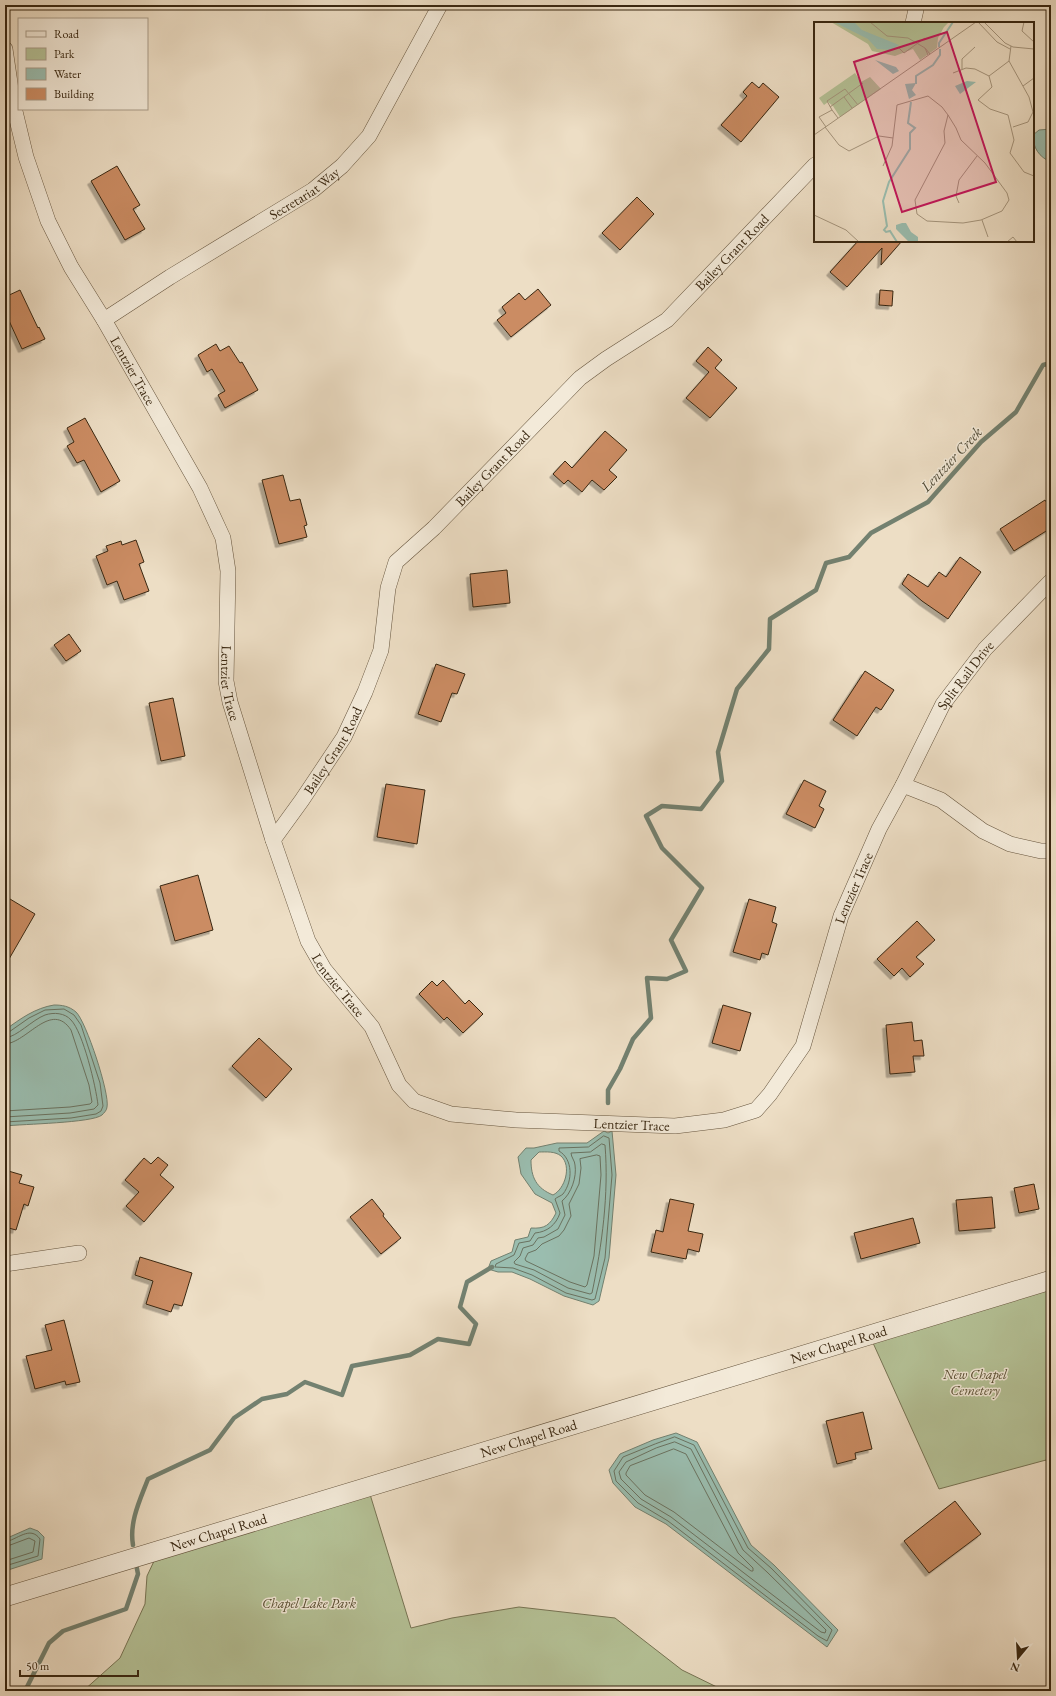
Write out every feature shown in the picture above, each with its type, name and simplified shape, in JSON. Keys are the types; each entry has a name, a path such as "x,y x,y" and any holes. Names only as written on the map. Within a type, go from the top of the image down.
{"street":[{"name":"Secretariat Way","path":"104,320 170,277 313,190 342,166 369,136 440,5"},
{"path":"913,22 917,5"},
{"name":"Lentzier Trace","path":"5,49 12,96 24,149 48,221 71,267 104,320 200,488 224,538 228,571 226,681 230,702 273,840 308,941 324,969 372,1027 399,1085 414,1101 451,1114 516,1120 674,1126 724,1120 756,1110 770,1094 803,1046 841,916 879,829 903,786"},
{"name":"Bailey Grant Road","path":"273,840 344,737 365,692 381,650 388,588 396,562 434,528 580,378 606,359 667,320 814,166"},
{"name":"Split Rail Drive","path":"903,786 942,704 985,649 1051,581"},
{"path":"903,786 941,800 983,832 1010,844 1041,852 1051,851"},
{"path":"5,1264 79,1253"},
{"name":"New Chapel Road","path":"5,1597 1051,1280"}],"green space":[{"name":"New Chapel Cemetery","path":"1051,1278 1051,1475 1046,1460 939,1489 869,1334"},
{"name":"Chapel Lake Park","path":"369,1491 411,1628 452,1618 519,1607 615,1618 682,1670 725,1691 83,1691 120,1658 145,1604 147,1576 155,1559"}],"water":[{"path":"1051,129 1051,162 1040,155 1034,144 1034,134 1039,130"},
{"path":"54,1005 71,1008 80,1018 91,1043 101,1074 105,1088 107,1107 102,1115 96,1118 56,1123 5,1126 5,1030 34,1011"},
{"path":"604,1131 608,1133 612,1131 616,1175 609,1258 599,1301 593,1305 564,1296 512,1272 498,1272 488,1269 491,1261 512,1252 515,1240 528,1237 531,1228 543,1227 552,1221 556,1213 552,1203 535,1194 521,1174 518,1157 526,1148 534,1148 557,1143 587,1143","holes":["539,1152 559,1154 566,1165 566,1177 564,1183 553,1195 542,1189 533,1177 531,1160"]},
{"path":"676,1433 697,1442 751,1545 774,1565 838,1630 827,1647 666,1524 635,1507 613,1483 609,1470 620,1454 653,1440"},
{"path":"30,1528 38,1531 44,1537 42,1559 5,1571 5,1539"}],"building":[{"path":"752,82 759,88 763,83 779,97 741,142 721,125 747,96 743,92"},
{"path":"117,166 140,205 133,209 145,229 125,240 91,181"},
{"path":"637,197 654,214 620,250 602,233"},
{"path":"857,242 901,242 881,265 882,248 847,287 830,272"},
{"path":"538,289 551,305 511,337 497,320 506,313 502,307 519,293 525,300"},
{"path":"20,290 38,328 39,327 45,339 22,349 5,312 5,297"},
{"path":"880,290 893,291 892,306 879,305"},
{"path":"216,344 220,351 229,346 240,363 242,362 258,390 225,408 218,395 225,391 212,369 207,372 198,355"},
{"path":"708,347 722,360 715,368 737,388 710,418 686,398 709,372 696,361"},
{"path":"85,418 120,481 101,492 84,460 77,463 67,446 74,442 67,428"},
{"path":"605,431 627,450 609,470 617,477 604,490 592,480 582,492 568,480 564,484 553,474 565,461 572,468"},
{"path":"283,475 290,501 300,499 307,525 304,526 307,537 279,544 262,480"},
{"path":"1045,500 1051,509 1051,528 1014,551 1000,529"},
{"path":"136,540 144,562 139,564 149,591 124,600 117,581 107,585 96,556 108,551 106,546 121,541 122,545"},
{"path":"960,557 981,572 948,619 922,601 902,584 908,574 928,587 939,572 946,577"},
{"path":"507,570 510,603 473,607 470,574"},
{"path":"69,634 81,651 66,661 54,645"},
{"path":"436,664 465,674 457,694 452,693 441,722 418,714"},
{"path":"865,671 894,690 881,710 876,707 857,736 833,720"},
{"path":"173,698 185,756 161,761 149,703"},
{"path":"804,780 826,791 819,806 824,809 815,828 786,814"},
{"path":"386,784 425,790 417,844 377,837"},
{"path":"198,875 213,930 175,941 160,886"},
{"path":"5,896 35,914 5,966"},
{"path":"749,899 776,907 772,922 777,924 768,955 762,953 760,960 733,952"},
{"path":"917,921 935,940 916,957 924,964 910,977 902,968 894,976 877,959"},
{"path":"443,980 465,1004 469,1000 483,1014 463,1033 447,1017 444,1020 419,994 432,981 437,986"},
{"path":"723,1005 751,1013 740,1051 712,1043"},
{"path":"912,1022 914,1041 922,1040 924,1056 913,1056 915,1072 890,1074 886,1025"},
{"path":"259,1038 292,1069 266,1098 232,1066"},
{"path":"158,1157 168,1165 160,1175 174,1187 144,1222 126,1206 139,1192 125,1180 144,1158 151,1164"},
{"path":"5,1170 22,1175 19,1183 34,1187 28,1206 24,1204 16,1230 5,1227"},
{"path":"1034,1184 1039,1209 1019,1213 1014,1188"},
{"path":"992,1197 995,1228 959,1231 956,1200"},
{"path":"372,1199 384,1214 383,1216 401,1238 381,1254 350,1217"},
{"path":"670,1199 694,1204 688,1231 703,1234 699,1252 688,1249 686,1259 651,1252 656,1230 663,1232"},
{"path":"913,1218 920,1243 861,1259 854,1233"},
{"path":"140,1257 192,1273 182,1306 174,1304 171,1312 146,1304 153,1281 135,1275"},
{"path":"64,1320 80,1382 66,1385 65,1381 35,1389 26,1356 52,1350 45,1325"},
{"path":"863,1412 872,1449 855,1453 856,1459 837,1464 826,1421"},
{"path":"955,1501 981,1534 929,1573 904,1541"}],"waterway":[{"name":"Lentzier Creek","path":"608,1103 608,1090 620,1069 633,1039 651,1018 647,978 667,979 686,971 671,940 702,888 662,848 646,816 662,806 701,809 722,781 718,752 737,689 769,649 770,619 816,590 826,563 849,557 871,533 928,502 981,442 1016,412 1043,365 1051,363"},
{"name":"Lentzier Creek","path":"133,1545 132,1536 134,1520 148,1479 210,1450 234,1418 262,1399 287,1394 305,1382 342,1395 352,1366 410,1355 438,1339 469,1344 476,1324 460,1307 467,1282 492,1267"},
{"name":"Lentzier Creek","path":"25,1691 49,1643 63,1631 126,1609 138,1574 136,1564"}]}
